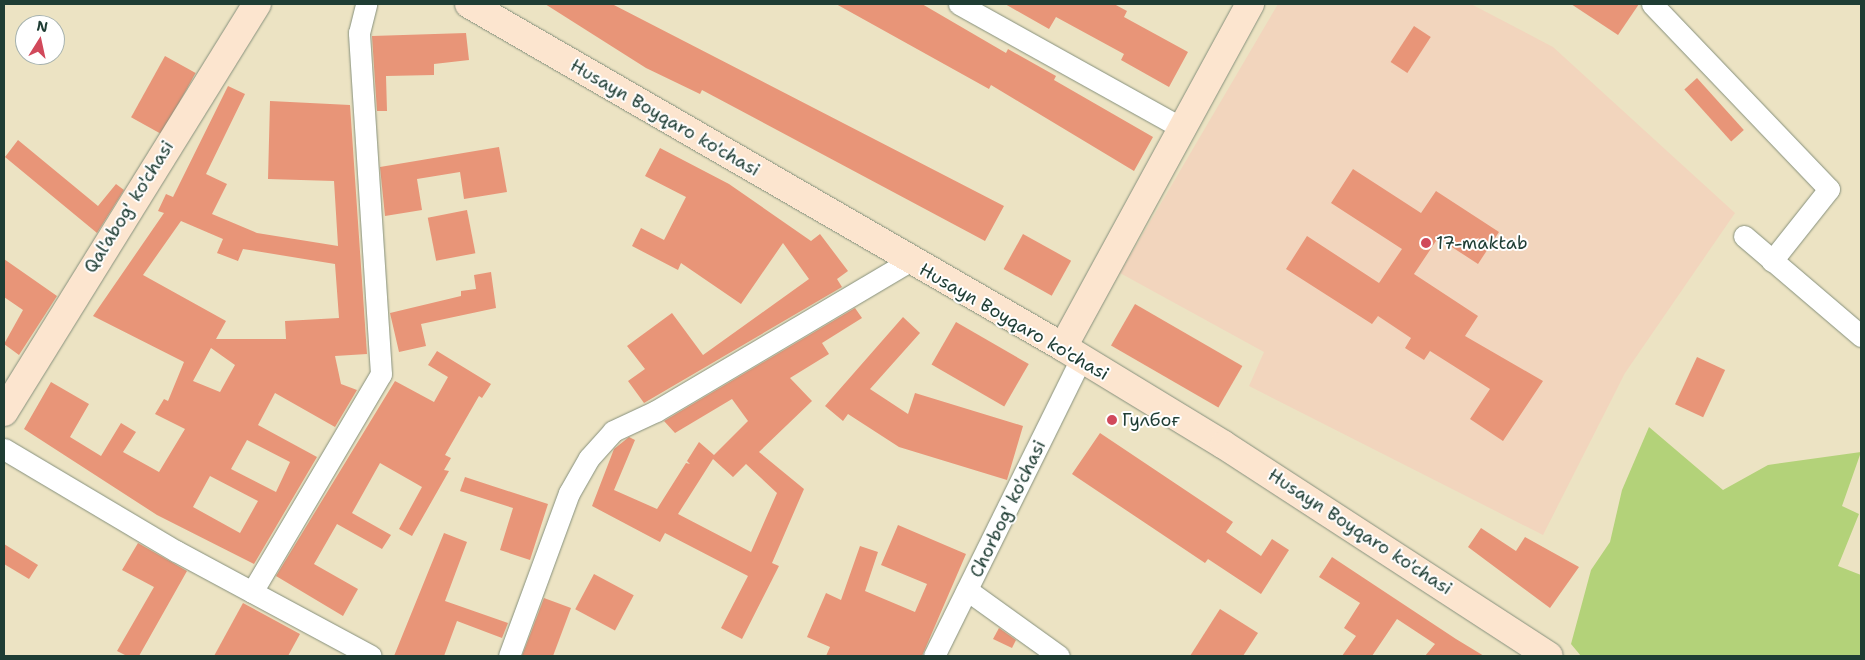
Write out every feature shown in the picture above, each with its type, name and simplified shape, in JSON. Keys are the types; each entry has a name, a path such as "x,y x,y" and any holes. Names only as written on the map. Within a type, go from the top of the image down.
{"main road":[{"name":"Qal'abog' ko'chasi","path":"4,412 257,4"},
{"name":"Husayn Boyqaro ko'chasi","path":"470,4 1224,444 1550,656"},
{"path":"1071,354 1180,127 1250,4"}],"street":[{"path":"252,592 381,374 359,34 366,4"},
{"path":"959,4 1180,127"},
{"path":"1652,4 1829,189 1772,261"},
{"path":"1744,236 1861,336"},
{"path":"509,656 569,493 589,458 613,431 656,411 910,261"},
{"name":"Сhorbog' ko'chasi","path":"934,656 967,590 1071,354"},
{"path":"4,449 252,592 371,656"},
{"path":"967,590 1060,656"}],"shaded area":[{"name":"17-maktab","path":"1278,4 1471,4 1553,47 1735,213 1625,373 1543,535 1249,386 1264,352 1120,273"}],"green space":[{"path":"1649,427 1723,490 1768,465 1861,452 1842,506 1859,514 1838,566 1861,575 1861,656 1581,656 1571,644 1591,570 1610,542 1622,490"}],"building":[{"path":"545,4 612,4 1004,206 985,241 702,90 700,94 646,68"},
{"path":"836,4 922,4 1006,53 1008,49 1056,76 1054,80 1153,137 1134,171 991,85 989,89"},
{"path":"1005,4 1114,4 1127,11 1124,17 1188,52 1169,87 1121,60 1124,54 1056,17 1049,29"},
{"path":"1571,4 1639,4 1618,35"},
{"path":"1414,26 1431,37 1407,73 1391,62"},
{"path":"466,33 469,60 434,64 434,75 386,76 387,111 377,111 372,36"},
{"path":"165,56 196,73 162,134 131,117"},
{"path":"1697,78 1744,130 1731,141 1684,89"},
{"path":"228,86 245,94 206,174 227,184 212,214 257,233 338,246 334,181 268,179 270,101 350,105 367,354 335,356 341,384 357,390 335,427 275,393 258,425 317,457 254,564 157,515 24,429 51,382 89,404 70,437 101,456 121,423 136,432 123,452 159,472 185,429 155,414 164,399 168,401 184,362 93,316 164,213 158,211 166,194 173,197","holes":["181,221 223,239 217,253 238,261 243,249 335,264 339,318 285,321 286,339 216,339 226,321 143,275","211,348 235,365 220,392 193,381","247,440 290,462 276,492 231,469","210,476 258,501 240,533 193,507"]},
{"path":"18,140 98,206 116,184 124,190 97,233 5,157"},
{"path":"499,147 507,192 464,199 460,172 417,179 422,210 385,216 380,167"},
{"path":"660,148 729,184 811,241 820,234 848,271 837,279 842,287 644,403 628,381 645,369 627,346 672,313 703,355 809,279 783,243 741,304 681,263 678,270 632,246 641,228 664,240 686,197 645,176"},
{"path":"1353,169 1421,213 1436,191 1499,232 1478,264 1438,238 1414,274 1478,316 1465,336 1543,381 1503,441 1470,419 1490,389 1430,351 1424,360 1405,348 1411,338 1378,316 1372,324 1286,269 1307,236 1379,283 1402,249 1331,203"},
{"path":"467,210 475,253 436,261 428,218"},
{"path":"1023,234 1071,261 1052,296 1004,269"},
{"path":"4,259 57,296 19,355 4,344 23,310 4,297"},
{"path":"491,272 496,308 421,324 426,346 399,352 390,313 461,296 461,291 476,289 474,275"},
{"path":"1135,304 1242,366 1218,408 1111,346"},
{"path":"855,308 862,318 822,343 829,354 790,378 812,401 759,452 804,489 772,563 779,566 742,639 721,628 748,576 665,533 660,542 592,506 614,449 629,437 635,440 614,490 657,509 686,463 690,464 687,461 699,442 714,455 748,421 732,399 675,433 664,421","holes":["713,459 733,477 746,464 777,493 751,552 678,514"]},
{"path":"903,317 920,333 870,389 908,414 915,393 1023,426 1007,480 899,447 848,414 843,421 825,406"},
{"path":"956,322 1029,364 1004,406 932,364"},
{"path":"437,351 491,384 482,398 479,396 445,455 451,458 444,470 449,471 412,536 399,529 422,487 380,463 352,513 391,535 382,549 337,524 314,564 358,589 343,616 276,576 395,381 434,402 448,377 428,365"},
{"path":"1697,357 1725,370 1703,417 1675,404"},
{"path":"1100,433 1233,522 1226,532 1261,556 1272,539 1289,550 1261,594 1208,559 1205,563 1072,474"},
{"path":"465,477 548,504 530,560 500,550 513,508 460,491"},
{"path":"898,525 966,554 922,656 826,656 830,647 807,637 826,593 841,600 860,546 878,552 865,591 915,612 927,584 881,565"},
{"path":"1481,528 1516,551 1525,537 1579,567 1550,608 1468,547"},
{"path":"444,533 467,542 445,601 508,623 502,638 457,621 444,656 394,656"},
{"path":"138,543 187,571 139,656 127,656 117,651 154,587 122,570"},
{"path":"4,544 38,565 29,579 4,564"},
{"path":"1332,557 1484,656 1425,656 1435,644 1397,619 1372,656 1342,656 1356,636 1344,628 1360,603 1319,577"},
{"path":"594,574 634,595 615,630 575,609"},
{"path":"544,598 571,608 553,656 522,656"},
{"path":"243,603 300,634 288,656 214,656"},
{"path":"1220,609 1258,633 1243,656 1190,656"},
{"path":"999,628 1016,640 1012,648 993,639"}],"place":[{"name":"17-maktab","path":"1426,243"},
{"name":"Гулбоғ","path":"1112,420"}]}
